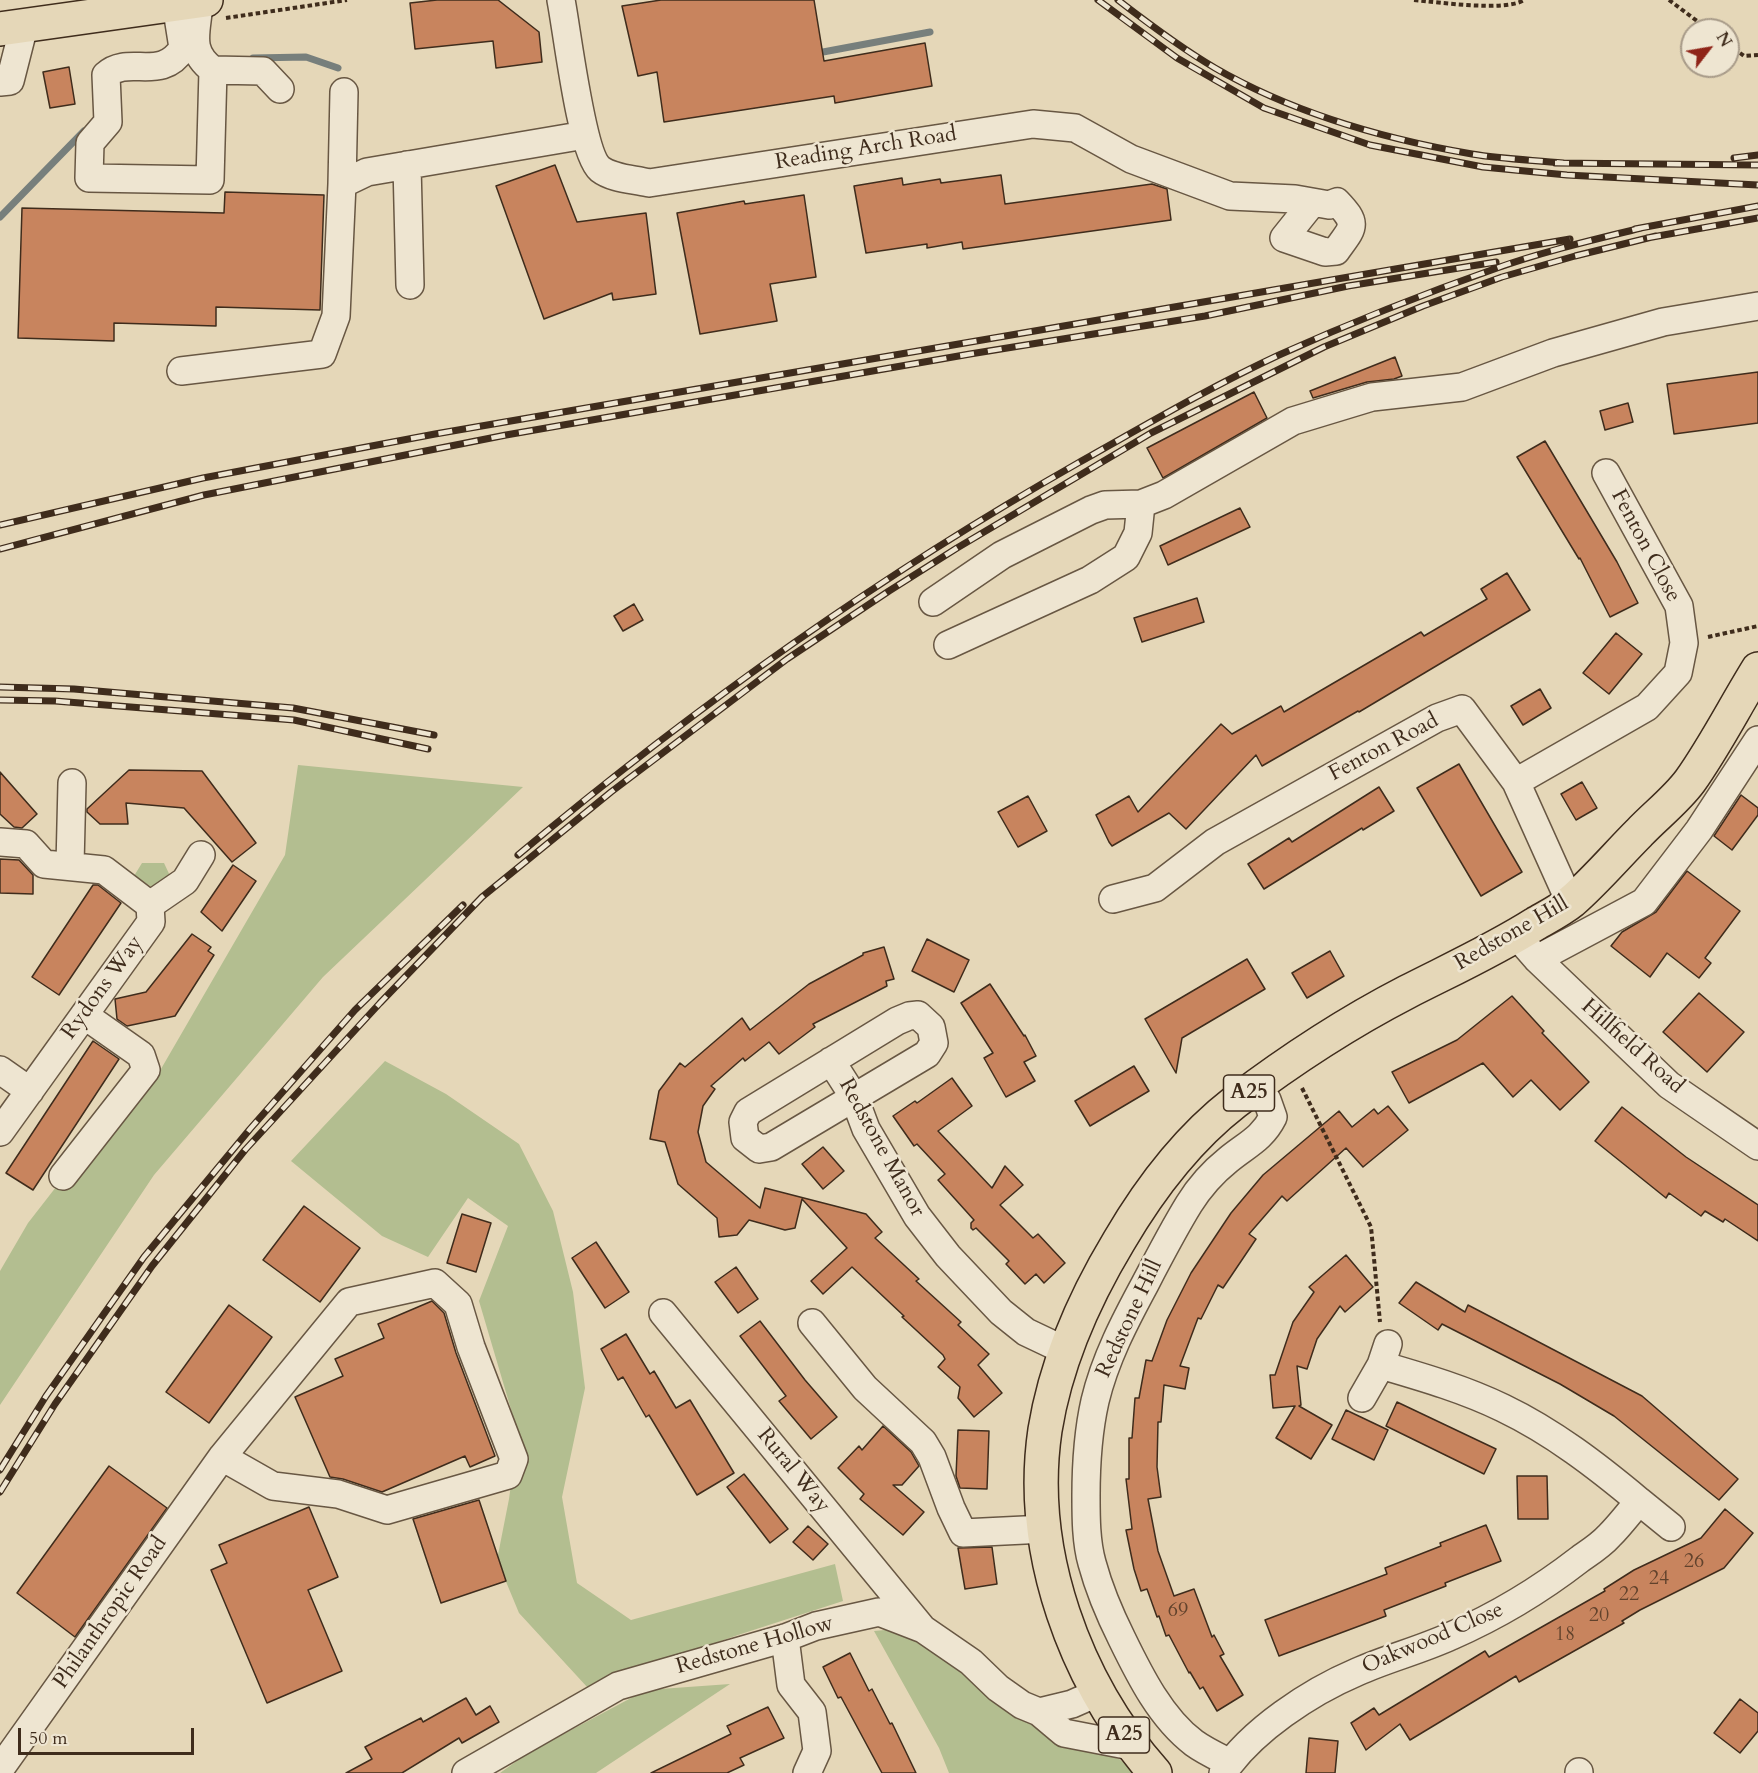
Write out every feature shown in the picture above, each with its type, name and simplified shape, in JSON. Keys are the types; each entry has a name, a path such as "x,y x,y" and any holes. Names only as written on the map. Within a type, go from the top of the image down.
{"main road":[{"path":"12,28 108,7 193,2"},
{"name":"Redstone Hill","path":"1097,1693 1086,1672 1060,1605 1050,1565 1045,1529 1042,1466 1045,1430 1066,1351 1091,1288 1138,1209 1165,1171 1194,1138 1233,1104 1290,1063 1349,1024 1390,1001 1527,947 1688,783 1758,669"},
{"name":"A25","path":"1097,1693 1131,1746 1155,1773"}],"street":[{"name":"Reading Arch Road","path":"561,0 585,135 599,168 612,175 648,183 1033,124 1075,128 1131,159 1230,196 1303,201"},
{"path":"193,2 183,48 178,56 168,64 113,68 106,75 108,122 90,143 89,178 210,180 213,70"},
{"path":"193,2 195,48 207,65 213,70 263,71 280,88"},
{"path":"0,82 10,81 12,28"},
{"path":"181,371 322,354 336,316 344,92"},
{"path":"342,184 367,172 585,135"},
{"path":"407,165 410,285"},
{"path":"933,602 1002,555 1091,510 1105,505 1141,504 1164,495 1293,421 1372,397 1462,387 1553,353 1663,322 1758,306"},
{"name":"Fenton Close","path":"1516,782 1647,707 1678,673 1684,643 1679,606 1606,473"},
{"path":"948,645 1090,580 1126,557 1138,533 1141,504"},
{"name":"Fenton Road","path":"1113,899 1155,888 1215,842 1437,718 1462,709 1516,782 1570,902"},
{"path":"1527,947 1644,902 1699,830 1758,740"},
{"path":"70,866 72,783"},
{"path":"0,842 26,844 44,864 104,870 150,905 186,881 201,855"},
{"name":"Rydons Way","path":"0,1132 151,922 150,905"},
{"name":"Hillfield Road","path":"1527,947 1669,1086 1758,1146"},
{"path":"63,1176 147,1070 141,1055 84,1015"},
{"path":"918,1015 931,1027 934,1043 927,1054 771,1147 759,1149 745,1138 743,1122 748,1112 831,1061 909,1016 918,1015"},
{"name":"Redstone Manor","path":"831,1061 854,1097 866,1129 917,1216 948,1256 1001,1312 1026,1332 1066,1351"},
{"path":"0,1070 30,1091"},
{"name":"Redstone Hill","path":"1226,1768 1194,1743 1162,1710 1133,1662 1110,1614 1091,1562 1086,1521 1086,1475 1089,1434 1095,1400 1106,1363 1142,1287 1191,1202 1209,1178 1227,1160 1256,1140 1267,1129 1273,1117 1267,1100 1258,1086"},
{"name":"Philanthropic Road","path":"0,1769 222,1456 349,1302 435,1283 458,1304 471,1347 513,1459 508,1475 387,1510 338,1494 273,1486 222,1456"},
{"name":"Rural Way","path":"663,1313 923,1629"},
{"path":"812,1323 865,1388 923,1442 932,1456 963,1533 1045,1529"},
{"path":"1362,1398 1385,1355 1504,1408 1562,1442 1596,1466 1671,1527"},
{"name":"Oakwood Close","path":"1226,1768 1267,1728 1320,1690 1357,1671 1449,1637 1524,1598 1608,1538 1639,1501"},
{"name":"Redstone Hollow","path":"466,1773 618,1686 784,1638 816,1626 879,1612 923,1629 971,1662 998,1688 1022,1705 1039,1712 1064,1733 1131,1746"},
{"path":"784,1638 790,1685 812,1712 817,1751 807,1773"},
{"path":"1039,1712 1072,1704 1097,1693"}],"path":[{"path":"237,16 347,0"},
{"path":"1414,0 1488,5 1520,3 1524,0"},
{"path":"1669,0 1693,18"},
{"path":"1740,53 1744,56 1758,55"},
{"path":"1684,643 1758,626"},
{"path":"1290,1063 1371,1227 1385,1355"}],"green space":[{"path":"298,765 523,787 323,977 154,1175 0,1405 0,1271 28,1223 56,1187 96,1140 154,1081 285,855"},
{"path":"142,863 164,863 172,880 152,887 134,876"},
{"path":"385,1061 446,1094 519,1144 553,1211 573,1292 585,1388 562,1497 577,1583 631,1620 835,1564 843,1601 588,1688 519,1613 497,1560 509,1499 518,1433 479,1301 508,1226 468,1198 428,1257 382,1236 291,1161"},
{"path":"896,1629 985,1682 1069,1744 1119,1759 1137,1773 949,1773 939,1748 874,1631"},
{"path":"730,1684 596,1773 500,1773 528,1753 646,1690"}],"building":[{"path":"437,0 498,0 539,32 542,62 496,68 493,41 415,49 410,3"},
{"path":"661,0 814,0 824,61 925,43 932,86 835,103 834,96 664,122 657,72 638,76 622,6"},
{"path":"69,67 75,104 50,108 43,72"},
{"path":"555,165 577,222 646,213 656,294 613,300 612,293 544,319 496,186"},
{"path":"1001,175 1005,204 1152,184 1167,189 1171,220 963,249 962,242 927,248 927,244 866,253 854,186 902,178 903,185 940,179 941,183"},
{"path":"225,192 324,195 320,310 216,307 216,326 114,323 114,341 18,338 22,208 224,213"},
{"path":"804,195 816,277 770,284 777,321 700,334 677,213 744,201 745,204"},
{"path":"1395,357 1402,376 1367,382 1313,398 1310,391"},
{"path":"1758,372 1758,423 1674,434 1667,384"},
{"path":"1254,392 1267,418 1163,478 1147,448"},
{"path":"1628,403 1633,422 1605,430 1600,411"},
{"path":"1545,441 1617,562 1638,603 1610,617 1580,558 1517,457"},
{"path":"1240,508 1250,527 1168,565 1160,546"},
{"path":"1507,573 1530,610 1359,712 1262,766 1256,755 1186,829 1169,813 1112,846 1109,842 1096,815 1129,796 1138,812 1221,724 1232,734 1281,706 1284,712 1421,632 1424,636 1487,599 1481,589"},
{"path":"1197,598 1204,622 1142,642 1134,618"},
{"path":"634,604 643,620 623,631 614,616"},
{"path":"1616,633 1642,654 1609,694 1583,673"},
{"path":"1540,689 1551,708 1523,725 1511,706"},
{"path":"1459,764 1522,872 1481,896 1417,788"},
{"path":"129,770 202,771 256,843 232,862 184,808 126,803 128,824 100,824 87,812 87,809"},
{"path":"0,772 37,814 22,828 14,827 0,814"},
{"path":"1582,782 1597,808 1576,820 1561,794"},
{"path":"1379,787 1394,811 1363,830 1362,828 1264,889 1248,864 1289,838 1292,842"},
{"path":"1741,795 1758,808 1758,815 1732,850 1714,836"},
{"path":"1028,796 1047,831 1018,847 998,812"},
{"path":"0,859 19,860 33,875 33,894 0,893"},
{"path":"233,865 256,881 222,931 201,912"},
{"path":"1687,871 1740,911 1705,958 1711,963 1699,978 1667,953 1650,977 1611,946 1622,932 1656,912"},
{"path":"93,885 98,885 121,903 59,995 32,977"},
{"path":"192,934 211,947 208,951 214,955 175,1016 127,1026 117,1019 115,999 146,992"},
{"path":"927,939 969,960 954,992 912,971"},
{"path":"884,947 894,979 886,981 887,986 813,1024 815,1027 779,1054 769,1042 745,1061 743,1058 711,1086 715,1089 703,1106 698,1132 706,1162 760,1208 765,1188 866,1214 882,1232 875,1238 919,1279 916,1281 961,1322 958,1325 989,1354 978,1365 1002,1393 974,1417 958,1398 960,1387 938,1367 945,1359 943,1355 852,1267 823,1294 811,1281 847,1248 802,1199 795,1228 785,1230 749,1220 737,1235 719,1237 717,1218 678,1184 665,1142 650,1139 659,1091 680,1063 685,1067 742,1018 750,1030 809,984 863,953"},
{"path":"1330,951 1344,976 1307,998 1292,973"},
{"path":"1247,959 1265,989 1182,1038 1176,1073 1145,1019"},
{"path":"990,984 1025,1035 1036,1056 1024,1062 1035,1081 1006,1097 984,1058 993,1053 961,1003"},
{"path":"1699,993 1744,1032 1707,1072 1663,1032"},
{"path":"1512,996 1544,1031 1542,1033 1589,1082 1560,1110 1531,1080 1513,1097 1483,1063 1409,1103 1392,1072 1457,1040"},
{"path":"93,1041 119,1059 33,1190 6,1173"},
{"path":"1134,1066 1149,1091 1090,1126 1075,1101"},
{"path":"952,1078 972,1106 938,1131 992,1188 1005,1166 1023,1185 1000,1205 1033,1238 1038,1234 1065,1263 1044,1283 1036,1274 1025,1284 1006,1264 1009,1261 976,1228 973,1230 971,1228 974,1220 938,1180 945,1174 917,1144 914,1146 893,1116 915,1101 917,1103"},
{"path":"1388,1106 1408,1130 1363,1167 1346,1148 1287,1201 1282,1196 1249,1234 1256,1239 1223,1288 1218,1285 1201,1319 1198,1318 1180,1366 1189,1368 1185,1389 1164,1385 1161,1422 1158,1422 1157,1467 1161,1497 1148,1499 1158,1551 1174,1596 1194,1589 1212,1637 1214,1635 1224,1654 1220,1656 1243,1695 1217,1711 1203,1687 1200,1689 1189,1673 1169,1635 1166,1636 1147,1589 1141,1591 1134,1569 1126,1530 1132,1529 1126,1479 1129,1479 1129,1438 1132,1438 1135,1398 1139,1398 1146,1360 1152,1361 1167,1320 1191,1273 1231,1213 1263,1175 1339,1111 1352,1127 1374,1109 1378,1114"},
{"path":"1622,1107 1686,1157 1758,1205 1758,1241 1725,1219 1723,1222 1705,1211 1701,1216 1669,1193 1666,1198 1595,1141"},
{"path":"823,1147 844,1171 823,1189 802,1164"},
{"path":"304,1206 360,1248 320,1302 263,1260"},
{"path":"462,1214 491,1223 476,1272 447,1263"},
{"path":"596,1242 629,1292 605,1308 572,1258"},
{"path":"1346,1255 1373,1287 1345,1312 1340,1306 1317,1339 1307,1369 1297,1366 1301,1405 1299,1406 1332,1425 1311,1459 1276,1438 1295,1406 1273,1408 1270,1375 1275,1375 1293,1322 1314,1292 1309,1287"},
{"path":"736,1267 758,1299 738,1313 715,1282"},
{"path":"1416,1282 1465,1312 1468,1305 1642,1396 1738,1479 1719,1500 1614,1416 1560,1384 1442,1324 1438,1330 1399,1303"},
{"path":"432,1301 444,1313 456,1353 495,1456 470,1467 465,1456 382,1492 330,1477 295,1397 343,1376 335,1359 384,1338 378,1324"},
{"path":"229,1305 272,1337 209,1423 166,1392"},
{"path":"760,1321 805,1380 837,1417 811,1439 779,1401 786,1396 740,1336"},
{"path":"626,1334 650,1374 654,1371 676,1408 690,1400 734,1473 697,1495 649,1415 646,1417 623,1377 618,1380 601,1349"},
{"path":"1397,1402 1496,1449 1484,1474 1386,1426"},
{"path":"1346,1410 1388,1430 1374,1460 1332,1439"},
{"path":"883,1426 911,1452 919,1466 902,1485 893,1485 924,1512 903,1535 860,1499 864,1494 838,1468 859,1446 862,1450"},
{"path":"958,1430 989,1431 987,1489 960,1488 956,1476"},
{"path":"109,1466 167,1508 75,1637 17,1593"},
{"path":"744,1474 788,1529 770,1543 727,1487"},
{"path":"1517,1476 1547,1476 1548,1519 1518,1519"},
{"path":"479,1500 506,1581 441,1603 413,1519"},
{"path":"309,1507 338,1577 308,1590 342,1671 267,1703 211,1570 227,1563 219,1545"},
{"path":"1725,1509 1753,1533 1724,1568 1640,1610 1622,1621 1624,1623 1519,1682 1516,1676 1410,1740 1400,1724 1366,1750 1351,1723 1374,1708 1379,1715 1485,1651 1489,1657 1605,1591 1604,1589 1634,1570 1701,1538"},
{"path":"1486,1525 1501,1561 1445,1583 1446,1586 1384,1610 1386,1616 1279,1656 1265,1620 1387,1574 1385,1568"},
{"path":"808,1526 828,1544 813,1560 793,1542"},
{"path":"992,1547 997,1584 965,1589 958,1548"},
{"path":"850,1653 869,1691 872,1689 890,1724 892,1723 916,1773 882,1773 841,1697 838,1698 823,1667"},
{"path":"466,1698 476,1715 490,1706 499,1722 462,1743 459,1738 402,1773 346,1773 372,1759 365,1747 421,1718 423,1722"},
{"path":"1740,1699 1758,1713 1758,1731 1740,1753 1714,1733"},
{"path":"768,1707 784,1738 740,1758 744,1765 727,1773 651,1773 731,1734 727,1726"},
{"path":"1309,1738 1338,1741 1335,1773 1306,1773"}],"waterway":[{"path":"823,52 930,32"},
{"path":"253,58 306,57 338,68"},
{"path":"0,217 84,131"}],"railway":[{"path":"1098,0 1177,58 1264,108 1370,145 1483,167 1567,175 1758,185"},
{"path":"1118,0 1165,36 1215,68 1307,111 1373,132 1439,148 1495,157 1563,163"},
{"path":"1734,158 1758,155"},
{"path":"1555,163 1758,165"},
{"path":"1635,229 1758,206"},
{"path":"1647,238 1758,218"},
{"path":"518,855 651,748 789,646 931,551 1152,421 1279,355 1387,309 1515,262 1641,228"},
{"path":"0,1492 55,1404 152,1266 245,1150 380,1003 482,897 611,792 787,659 889,591 1151,433 1324,347 1423,306 1502,277 1656,236"},
{"path":"0,525 203,478 435,434 1570,239"},
{"path":"0,549 204,495 506,435 970,354 1205,316 1348,286 1496,262"},
{"path":"0,687 74,689 293,708 434,735"},
{"path":"0,700 55,701 294,720 428,749"},
{"path":"0,1470 46,1396 144,1257 250,1129 355,1010 463,905"}]}
